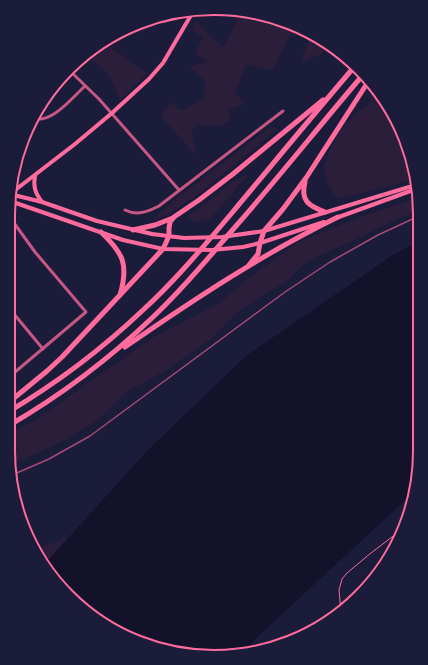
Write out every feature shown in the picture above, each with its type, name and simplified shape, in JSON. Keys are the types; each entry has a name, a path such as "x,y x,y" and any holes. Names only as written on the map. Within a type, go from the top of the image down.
{"highway":[{"path":"15,407 56,381 101,348 143,311 220,227 352,70"},
{"path":"96,367 153,317 206,261 360,78"},
{"path":"246,269 258,254 264,231 283,209 306,178 366,85"},
{"path":"133,230 155,225 174,217 233,174 334,91"},
{"path":"306,178 303,189 304,197 307,203 312,207 325,212"},
{"path":"15,397 57,362 163,249 169,236 168,228 170,222 174,217"},
{"path":"15,422 51,400 159,323 298,237 338,217"},
{"path":"101,232 120,252 123,261 124,278 119,296"}],"main road":[{"path":"17,189 112,113 149,79 163,63 190,17"},
{"path":"35,176 35,190 42,202"},
{"path":"16,195 42,202 97,221 152,234 184,238 222,237 264,231 411,187"},
{"path":"15,203 123,240 163,249 212,250 231,249 260,243 338,217 411,190"}],"street":[{"path":"73,74 112,113 179,190"},
{"path":"40,119 46,118 58,112 85,86"},
{"path":"124,210 138,214 158,206 283,111"},
{"path":"15,224 35,252 86,312 15,372"},
{"path":"15,315 43,349"}],"path":[{"path":"340,605 339,590 342,579 347,573 394,536"}],"shaded area":[{"path":"239,17 266,22 295,33 290,34 273,70 246,65 235,93 246,103 229,110 230,121 219,126 200,125 192,130 196,156 160,115 171,102 181,111 203,98 205,82 190,66 207,62 195,53 203,37 192,30 196,21 223,48"},
{"path":"309,39 325,49 321,54 301,62"},
{"path":"109,46 147,74 120,100 111,78 91,57"},
{"path":"372,93 398,138 406,162 410,180 338,199 328,185 324,167 330,149 345,124 370,102"},
{"path":"270,127 278,128 202,192 169,214 151,221 173,201"},
{"path":"248,175 210,219 196,223 187,216 202,207 233,181"},
{"path":"413,199 413,213 309,260 287,281 239,311 210,340 163,372 128,391 101,418 68,439 26,458 15,461 15,431 40,417 152,338 219,303 258,271 298,242 361,217"},
{"path":"413,244 413,464 407,498 254,640 249,647 227,650 201,650 162,643 138,635 114,623 93,609 73,592 48,560 146,452 246,356 393,255"},
{"path":"67,538 48,560 40,547"}],"railway":[{"path":"16,473 49,459 90,436 285,292 330,262 378,235 413,219"}]}
